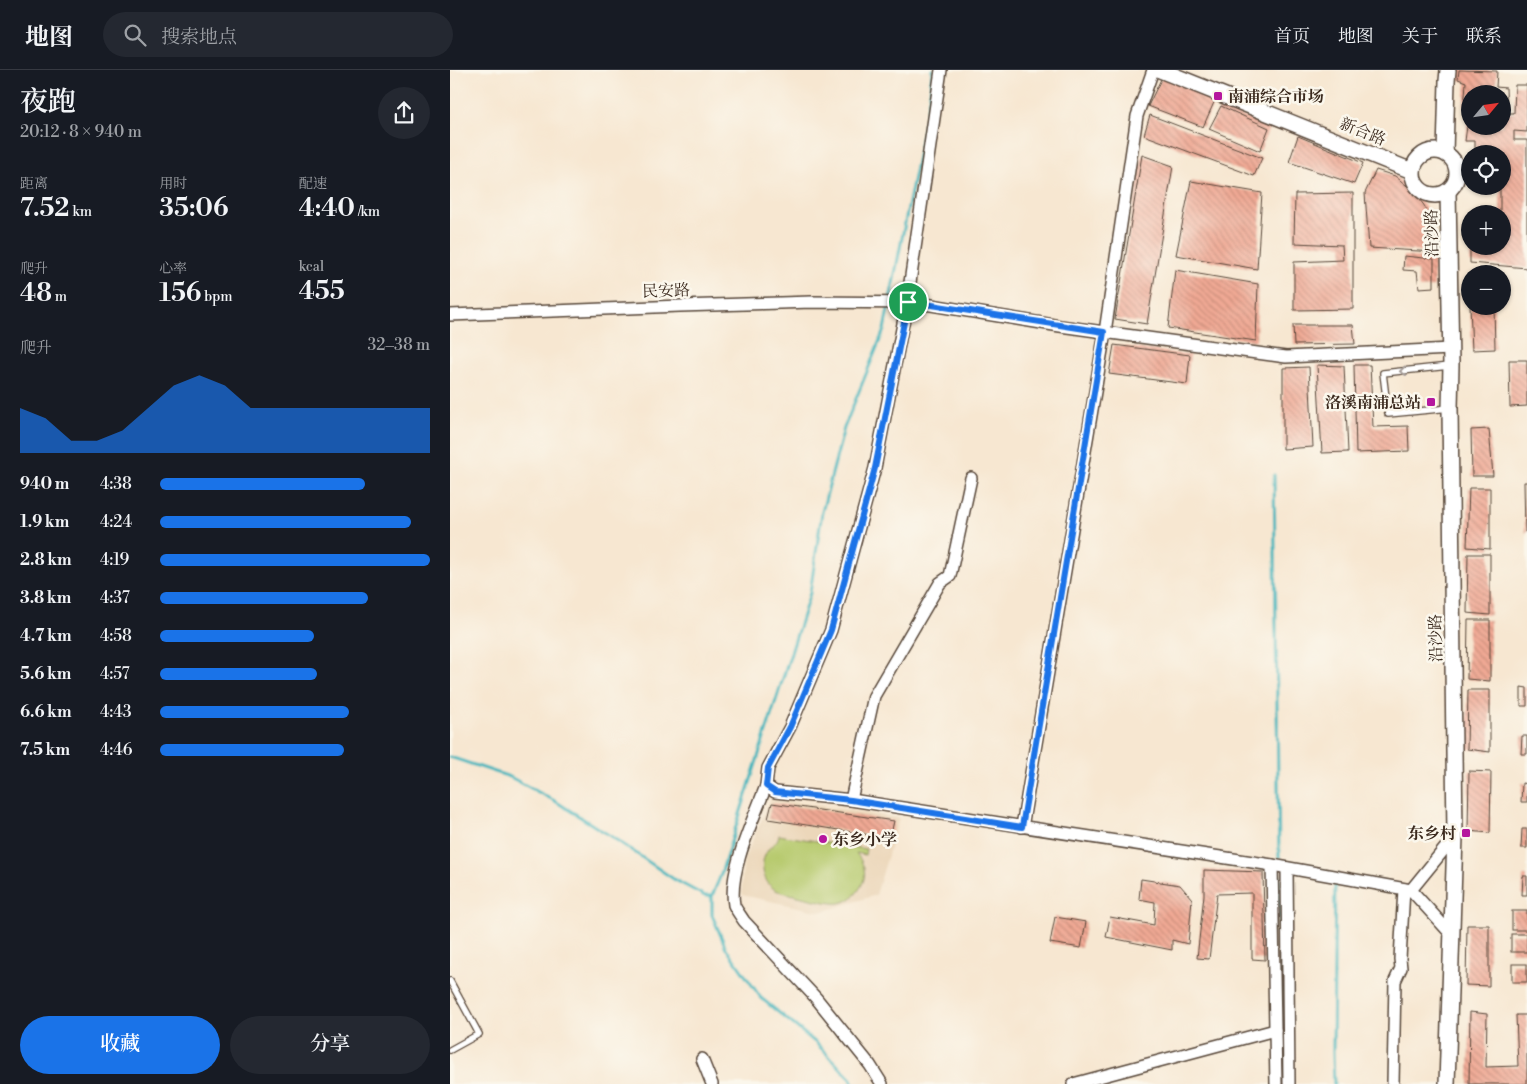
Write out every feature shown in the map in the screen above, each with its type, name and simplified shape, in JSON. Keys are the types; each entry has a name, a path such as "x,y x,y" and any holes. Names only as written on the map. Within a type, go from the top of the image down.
{"street":[{"path":"882,1084 870,1065 816,998 744,921 735,907 733,886 738,861 766,786 768,768 790,727 831,630 875,468 908,302 941,70"},
{"path":"1022,827 1138,116 1154,70"},
{"name":"新合路","path":"1160,70 1412,171"},
{"path":"1445,153 1448,70"},
{"path":"1430,150 1438,150 1451,157 1458,171 1454,186 1448,191 1437,195 1421,191 1413,179 1412,171 1418,158 1430,150"},
{"name":"沿沙路","path":"1447,1084 1455,836 1448,191"},
{"name":"民安路","path":"450,315 680,306 908,302 1286,357 1451,349"},
{"path":"851,800 874,696 940,584 950,576 971,478"},
{"path":"766,786 775,792 851,800 1272,865 1408,890 1452,934"},
{"path":"1393,1084 1394,981 1401,968 1400,959 1408,890 1455,836"},
{"path":"1272,865 1276,1084"},
{"path":"1287,868 1289,1084"},
{"path":"1074,1084 1275,1030"},
{"path":"702,1059 712,1084"}],"lane":[{"path":"1450,408 1388,414 1383,373 1451,365"},
{"path":"450,981 479,1034 450,1050"}],"shaded area":[{"name":"东乡小学","path":"771,799 899,818 876,895 821,912 742,895 744,859"}],"green space":[{"path":"779,835 866,849 865,855 856,853 862,863 864,878 854,896 840,903 835,903 801,897 773,888 766,879 763,861 768,850 776,842"}],"building":[{"path":"1459,70 1497,71 1496,85 1466,85 1466,82 1458,79"},
{"path":"1163,75 1216,98 1203,127 1148,106"},
{"path":"1515,85 1527,85 1527,132 1514,131 1514,140 1527,140 1527,268 1511,267 1511,265 1470,263 1470,255 1511,255 1511,205 1500,205 1500,195 1511,195 1511,145 1475,145 1475,141 1465,141 1466,135 1511,135 1511,113 1514,113"},
{"path":"1221,106 1269,128 1260,151 1209,129"},
{"path":"1150,115 1262,158 1254,176 1144,135"},
{"path":"1298,136 1363,163 1354,184 1289,162"},
{"path":"1142,155 1173,166 1147,324 1115,319"},
{"path":"1376,170 1395,176 1412,190 1423,204 1434,220 1435,252 1369,248 1365,193"},
{"path":"1191,181 1262,193 1257,269 1176,255"},
{"path":"1353,193 1353,309 1294,310 1294,262 1343,260 1342,245 1294,243 1295,194"},
{"path":"1404,256 1434,259 1434,287 1419,288 1417,271 1403,270"},
{"path":"1175,270 1258,284 1256,341 1168,328"},
{"path":"1470,315 1494,315 1495,349 1472,350"},
{"path":"1293,325 1353,325 1355,344 1294,345"},
{"path":"1114,345 1190,355 1187,384 1109,374"},
{"path":"1509,360 1527,360 1527,406 1510,407"},
{"path":"1317,365 1344,366 1348,452 1322,453"},
{"path":"1354,365 1370,365 1373,427 1408,426 1409,451 1356,453"},
{"path":"1309,367 1313,447 1283,449 1283,368"},
{"path":"1489,429 1493,476 1472,476 1471,430"},
{"path":"1524,482 1527,482 1527,532 1525,532"},
{"path":"1469,488 1490,488 1490,549 1467,547"},
{"path":"1468,554 1490,554 1490,615 1467,613"},
{"path":"1468,620 1490,620 1490,681 1467,679"},
{"path":"1521,687 1527,688 1527,706 1521,706"},
{"path":"1468,690 1490,690 1490,752 1467,749"},
{"path":"1522,736 1527,736 1527,754 1521,754"},
{"path":"1469,771 1491,772 1490,833 1468,831"},
{"path":"1522,783 1527,784 1527,802 1521,802"},
{"path":"772,803 894,821 890,838 768,819"},
{"path":"1522,829 1527,829 1527,848 1521,848"},
{"path":"1204,870 1263,872 1265,960 1252,959 1252,893 1217,894 1209,959 1197,958 1204,895"},
{"path":"1523,876 1527,876 1527,895 1522,895"},
{"path":"1141,879 1180,885 1192,899 1188,944 1172,940 1172,950 1106,937 1110,917 1154,925 1155,902 1139,899"},
{"path":"1512,911 1527,911 1527,930 1512,930"},
{"path":"1055,917 1086,922 1081,948 1050,943"},
{"path":"1467,925 1489,925 1489,986 1466,985"},
{"path":"1511,934 1527,934 1527,952 1511,952"},
{"path":"1512,964 1527,964 1527,982 1512,982"},
{"path":"1470,1012 1487,1014 1486,1067 1518,1066 1516,1015 1527,1015 1527,1084 1469,1084"}],"waterway":[{"path":"712,896 720,877 810,593 822,512 844,428 884,330 930,95 932,70"},
{"path":"1274,475 1279,857"},
{"path":"450,757 510,777 555,801 675,880 705,896 712,896 712,915 726,948 761,998 816,1043 851,1079 853,1084"},
{"path":"1279,876 1283,1042"},
{"path":"1334,1084 1335,880"}],"place":[{"name":"南浦综合市场","path":"1218,96"},
{"name":"洛溪南浦总站","path":"1431,402"},
{"name":"东乡村","path":"1466,833"},
{"name":"东乡小学","path":"823,839"}],"route":[{"path":"908,302 1104,332 1022,827 851,800 775,792 766,786 768,768 790,727 831,630 875,468 908,302"}]}
